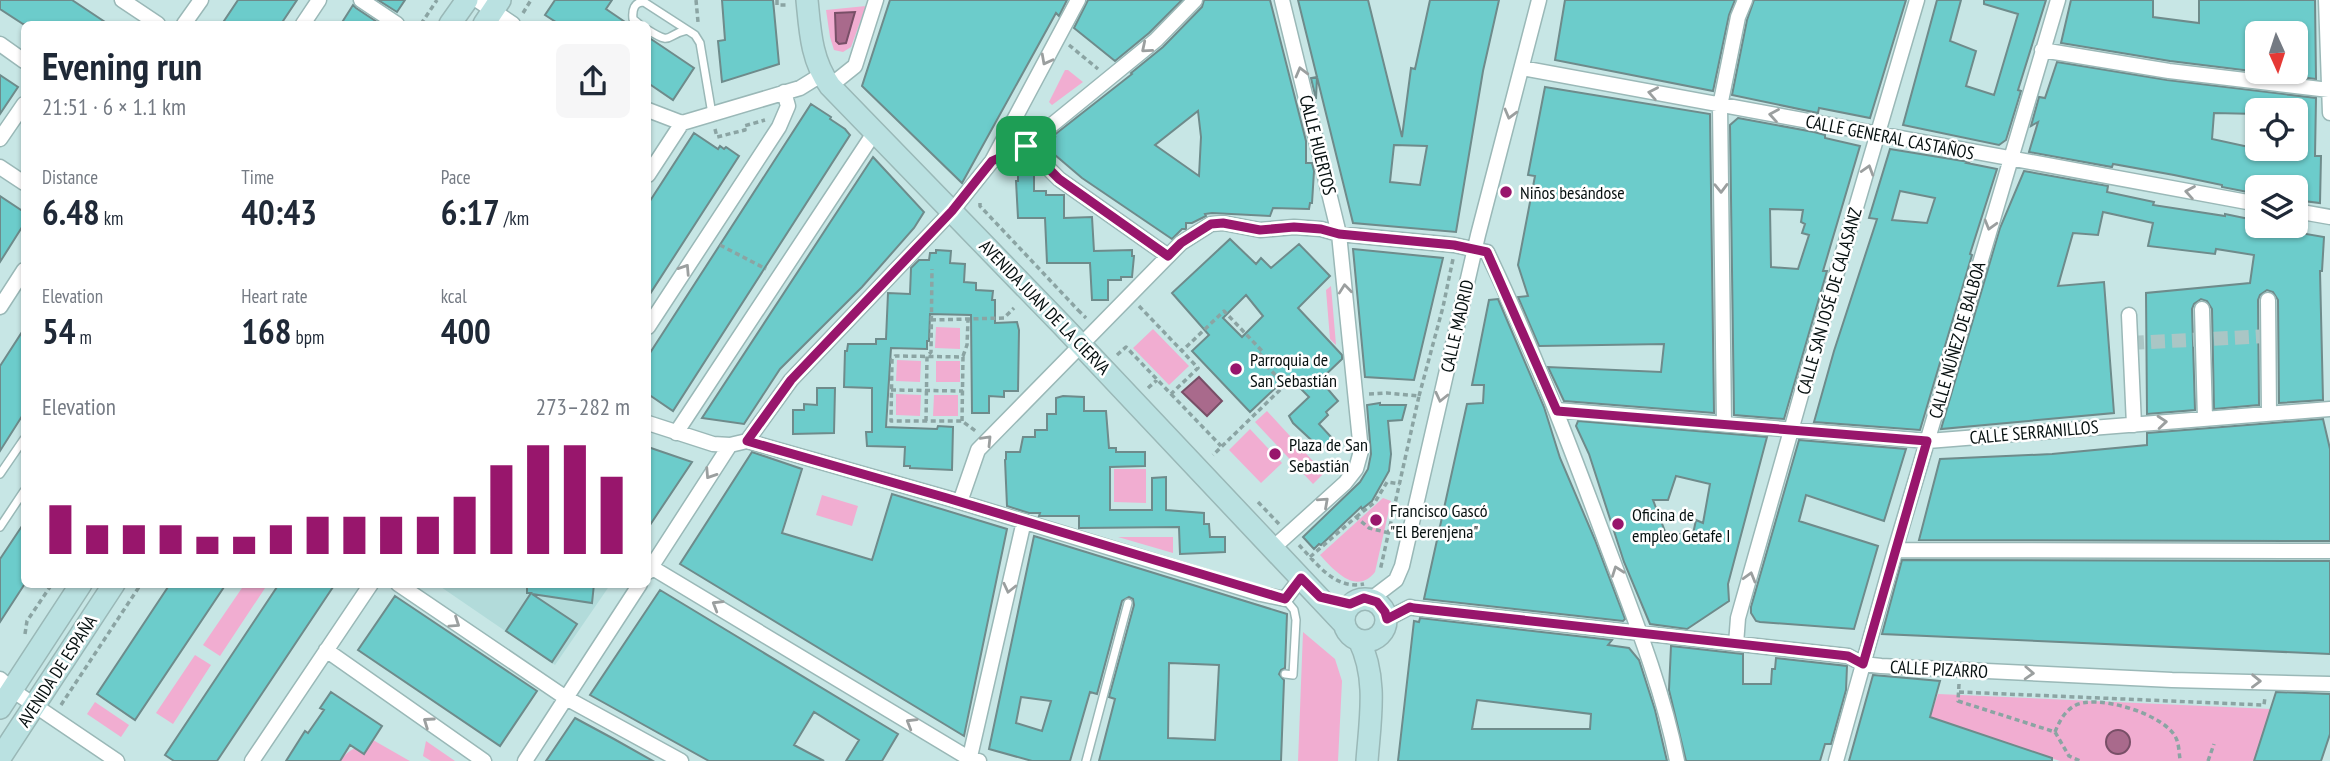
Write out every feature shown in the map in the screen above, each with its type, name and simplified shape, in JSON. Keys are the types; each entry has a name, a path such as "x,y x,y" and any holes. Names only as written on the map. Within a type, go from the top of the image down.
{"street":[{"path":"122,0 154,21"},
{"path":"186,21 201,0"},
{"path":"305,21 319,0"},
{"path":"361,0 392,21"},
{"path":"452,21 467,0"},
{"name":"AVENIDA JUAN DE LA CIERVA","path":"807,0 812,43 825,80 874,134 1081,345 1281,541 1301,578 1320,597 1365,615"},
{"path":"651,111 682,122 825,80 855,66 876,0"},
{"path":"747,441 791,380 952,211 992,161 1078,0"},
{"path":"992,161 1026,146 1156,40 1195,0"},
{"name":"CALLE HUERTOS","path":"1281,541 1345,483 1356,469 1361,451 1339,234 1282,0"},
{"name":"CALLE MADRID","path":"1365,615 1396,580 1402,566 1475,250 1539,0"},
{"path":"1724,424 1720,106 1738,17 1745,0"},
{"name":"CALLE SAN JOSÉ DE CALASANZ","path":"1736,644 1738,618 1917,0"},
{"name":"CALLE NÚÑEZ DE BALBOA","path":"1836,761 1895,550 2058,0"},
{"path":"2326,0 2330,113"},
{"path":"489,9 508,21"},
{"path":"0,44 21,59"},
{"path":"2042,50 2169,71 2329,90"},
{"name":"CALLE GENERAL CASTAÑOS","path":"1522,68 2245,202"},
{"path":"651,322 779,127 788,106 784,92"},
{"path":"0,139 21,108"},
{"path":"651,170 682,122"},
{"path":"676,433 874,134"},
{"path":"1026,146 1059,179 1168,256"},
{"path":"0,167 21,181"},
{"path":"2308,213 2330,217"},
{"path":"960,502 978,450 987,440 1130,298 1181,243 1211,224 1223,223 1260,230 1294,227 1321,229 1339,234 1454,245 1487,252 1557,411 1641,635 1671,729 1677,761"},
{"path":"0,307 21,275"},
{"path":"2267,300 2269,414"},
{"path":"2202,309 2205,419"},
{"path":"2129,315 2134,425"},
{"name":"CALLE SERRANILLOS","path":"1557,411 1927,441 2330,409"},
{"path":"651,424 713,444 730,445 747,441 1024,521 1141,563 1285,599 1301,578"},
{"path":"651,566 730,445"},
{"path":"651,570 973,760 1024,521"},
{"path":"1895,550 2330,551"},
{"name":"AVENIDA DE ESPAÑA","path":"0,708 6,684 78,588"},
{"name":"AVENIDA DE ESPAÑA","path":"0,758 111,588"},
{"path":"252,761 368,588"},
{"path":"404,588 566,698 681,761"},
{"path":"525,761 636,588"},
{"name":"CALLE PIZARRO","path":"1365,615 1410,607 1641,635 1848,656 1863,664 2124,678 2330,684"},
{"path":"1365,615 1372,688 1367,761"},
{"path":"326,650 484,761"},
{"path":"6,684 117,761"}],"lane":[{"path":"635,21 633,8 644,2 695,36 700,43 712,114"},
{"path":"651,32 668,40 687,30"},
{"path":"0,474 21,443"},
{"path":"0,527 21,496"},
{"path":"1285,599 1294,610 1296,620 1293,675 1285,674"},
{"path":"1086,761 1128,603"}],"path":[{"path":"423,21 437,0"},
{"path":"777,0 777,5 786,5"},
{"path":"1062,49 1065,41 1105,75 1107,80"},
{"path":"704,131 715,130 718,137 745,130 744,126 766,120 779,127"},
{"path":"706,238 779,276"},
{"path":"1377,577 1383,565 1419,396 1443,307 1454,245"},
{"path":"926,421 927,356 931,352 932,270"},
{"path":"1130,298 1198,368 1171,394"},
{"path":"932,320 1004,318 1014,308"},
{"path":"1078,310 1109,342 1110,349 1125,364"},
{"path":"1182,351 1224,311 1264,352 1258,357 1285,386 1213,455 1222,464"},
{"path":"962,421 963,357 967,345 968,320"},
{"path":"1117,356 1126,347 1221,446"},
{"path":"963,357 895,356 892,359 891,421 962,421 987,440"},
{"path":"1140,380 1148,388 1157,380"},
{"path":"891,390 962,391"},
{"path":"1356,394 1419,396"},
{"path":"1310,557 1375,502 1387,482 1400,484"},
{"path":"1257,501 1281,541 1310,557 1336,580 1357,586 1365,615"},
{"path":"1356,517 1369,528 1389,533"},
{"path":"24,635 27,621 49,588"},
{"path":"53,718 138,588"},
{"path":"1959,680 1958,701 2055,732 2069,756 2080,761"},
{"path":"1959,692 2264,705 2268,682"},
{"path":"2055,732 2061,719 2074,706 2093,701 2123,707 2155,717 2176,737 2179,761"},
{"path":"2208,761 2214,744"}],"shaded area":[{"path":"866,6 851,47 843,52 834,50 826,10"},
{"path":"855,12 846,43 839,44 836,41 835,13"},
{"path":"1065,70 1083,82 1052,105 1049,102"},
{"path":"1331,286 1336,345 1330,339 1326,290"},
{"path":"936,327 960,328 960,349 935,348"},
{"path":"1153,329 1189,366 1169,385 1133,348"},
{"path":"897,360 921,361 920,382 896,381"},
{"path":"936,361 960,361 960,382 936,382"},
{"path":"1199,377 1222,401 1207,416 1182,392"},
{"path":"896,394 921,395 920,416 896,415"},
{"path":"934,395 958,395 958,416 933,416"},
{"path":"1267,411 1324,473 1313,484 1255,422"},
{"path":"1250,429 1282,463 1261,483 1229,450"},
{"path":"1114,469 1146,469 1146,503 1114,502"},
{"path":"822,495 858,506 852,526 816,515"},
{"path":"1383,498 1391,501 1375,572 1368,579 1353,581 1339,573 1320,555"},
{"path":"1118,537 1173,537 1173,553"},
{"path":"242,588 265,588 220,656 203,645"},
{"path":"442,588 608,588 555,665"},
{"path":"1303,632 1335,659 1342,681 1338,761 1298,761"},
{"path":"195,655 211,665 173,724 156,713"},
{"path":"1938,694 2271,709 2254,761 2060,761 1948,724 1926,728"},
{"path":"95,702 129,725 121,737 87,714"},
{"path":"2118,730 2129,737 2130,742 2123,753 2118,754 2107,747 2106,742 2113,731"},
{"path":"373,740 410,761 340,761 350,751"},
{"path":"426,741 455,761 431,761 423,756"}],"building":[{"path":"0,0 72,0 104,21 21,23 0,9"},
{"path":"238,0 297,0 283,21 224,21"},
{"path":"378,0 405,0 397,12"},
{"path":"555,0 612,0 606,9 624,21 554,21 545,15"},
{"path":"722,0 773,0 779,64 722,82 718,41 725,40"},
{"path":"890,0 1067,0 1059,16 1056,13 962,183 862,86"},
{"path":"1088,0 1182,0 1149,33 1115,61 1074,28"},
{"path":"1204,0 1270,0 1306,141 1306,163 1312,163 1314,171 1312,203 1309,209 1273,208 1270,216 1205,214 1206,216 1192,223 1186,223 1186,229 1182,229 1172,239 1082,178 1048,149 1048,143 1055,137 1053,136 1163,47 1202,7","holes":["1198,111 1201,137 1199,176 1155,145"]},
{"path":"1298,0 1368,0 1402,137 1411,68 1415,69 1430,0 1499,0 1483,71 1456,232 1353,223","holes":["1394,145 1427,146 1420,185 1390,182"]},
{"path":"1565,0 1735,0 1729,15 1713,91 1555,60"},
{"path":"1754,0 1906,0 1870,118 1819,108 1818,113 1732,95 1747,20"},
{"path":"1937,0 1961,0 1950,41 1976,51 1966,86 1994,95 2018,14 1984,4 1984,0 2046,0 2018,90 2021,91 2006,140 1999,145 1903,125"},
{"path":"2071,0 2153,0 2153,17 2199,23 2199,0 2315,0 2316,79 2308,78 2308,21 2245,21 2245,70 2061,43"},
{"path":"353,5 376,21 343,21"},
{"path":"651,39 694,68 673,100 651,85"},
{"path":"2057,62 2167,80 2316,98 2315,156 2321,156 2320,203 2308,202 2308,175 2245,175 2245,191 2174,175 2029,152 2038,122 2031,126 2039,97 2045,98"},
{"path":"0,75 18,87 0,114"},
{"path":"1317,77 1316,99 1311,78"},
{"path":"1545,87 1710,114 1714,413 1564,401 1548,367 1661,372 1664,344 1539,346 1518,297 1528,296 1518,265 1535,176 1528,175"},
{"path":"811,104 831,117 830,119 850,135 673,411 651,396 651,351"},
{"path":"1738,118 1814,132 1825,135 1825,138 1860,146 1823,271 1827,271 1784,419 1734,415 1730,125","holes":["1770,209 1803,210 1801,222 1805,224 1802,233 1809,235 1798,269 1771,267"]},
{"path":"694,133 718,149 720,146 724,149 726,147 739,156 651,292 651,199"},
{"path":"1890,149 1997,169 1920,430 1814,422 1877,219 1869,218","holes":["1900,191 1935,198 1927,223 1892,220"]},
{"path":"873,157 924,212 914,228 862,287 780,369 744,424 702,418"},
{"path":"2024,171 2108,186 2107,192 2154,202 2153,205 2245,218 2245,238 2308,238 2308,234 2324,237 2320,271 2323,400 2279,403 2278,300 2273,292 2267,290 2258,300 2259,405 2214,409 2212,309 2207,301 2201,299 2192,309 2195,410 2147,414 2146,293 2250,283 2254,255 2216,249 2215,254 2148,246 2153,223 2103,212 2098,235 2073,233 2058,286 2104,282 2114,413 1941,429 2000,228"},
{"path":"1034,172 1034,191 1046,191 1046,195 1064,195 1064,218 1092,217 1094,251 1132,250 1132,277 1108,280 1108,300 1092,300 1090,263 1047,263 1045,218 1018,218 1018,173"},
{"path":"0,196 21,210 21,229 0,262"},
{"path":"1230,239 1256,264 1261,258 1271,268 1299,244 1330,276 1298,308 1342,355 1342,359 1320,380 1338,401 1326,412 1328,415 1319,424 1332,438 1321,449 1293,423 1289,416 1309,397 1288,376 1250,412 1192,351 1209,335 1172,293","holes":["1246,295 1263,316 1242,337 1223,318"]},
{"path":"1353,249 1443,258 1414,380 1365,377"},
{"path":"936,250 951,251 950,263 965,264 964,282 976,283 976,290 993,291 995,323 1017,322 1019,330 1018,391 1004,391 1004,397 989,396 989,413 972,413 971,315 930,314 927,349 891,348 886,427 953,427 952,470 910,468 904,466 905,447 867,446 866,432 872,432 872,388 844,387 845,351 848,344 876,344 876,339 886,339 888,293 910,294 911,268 919,260 929,260 930,253 936,253"},
{"path":"1498,299 1544,407 1560,458 1595,540 1625,619 1623,621 1424,599 1467,404 1483,403 1484,385 1472,385 1489,300"},
{"path":"21,334 21,418 0,451 0,366"},
{"path":"817,388 835,388 834,433 793,434 793,410 804,410 804,404 817,405"},
{"path":"1084,397 1084,411 1106,411 1109,448 1116,448 1116,452 1145,452 1145,466 1110,467 1110,510 1152,510 1152,478 1166,477 1166,510 1204,513 1204,524 1209,524 1210,537 1225,537 1225,552 1180,554 1179,527 1079,528 1079,516 1039,516 1040,513 1029,513 1007,506 1006,452 1020,452 1023,437 1035,437 1035,430 1047,430 1047,414 1056,414 1056,398"},
{"path":"1367,405 1406,405 1402,420 1388,421 1391,454 1389,471 1372,501 1362,509 1361,507 1314,549 1303,537 1360,482 1368,469 1371,454"},
{"path":"2323,419 2330,449 2330,541 1919,540 1940,459 2052,454 2147,445 2147,433"},
{"path":"1578,421 1767,437 1728,584 1729,601 1687,629 1650,624 1624,562 1589,454 1576,426","holes":["1676,476 1710,484 1703,523 1696,520 1693,534 1666,534 1653,500 1668,500"]},
{"path":"1799,440 1906,449 1884,521 1806,495 1799,521 1878,546 1854,629 1760,622 1756,621 1751,613"},
{"path":"651,448 692,462 651,524"},
{"path":"752,452 802,469 782,533 872,560 892,494 1007,529 964,736 680,564"},
{"path":"21,528 22,588 0,622 0,559"},
{"path":"1034,536 1287,614 1285,668 1279,674 1284,680 1281,761 1099,761 1115,699 1109,697 1134,605 1133,599 1129,597 1122,601 1097,694 1090,692 1070,761 1032,761 989,749","holes":["1169,663 1219,665 1215,740 1168,738","1021,697 1051,701 1042,731 1016,723"]},
{"path":"1902,560 2330,561 2330,654 1882,634"},
{"path":"167,588 223,588 135,720 97,694"},
{"path":"276,588 332,588 217,761 174,761 165,755"},
{"path":"527,588 594,588 592,603 532,594 577,624 552,662 506,631 531,593 527,593"},
{"path":"660,590 898,734 882,761 846,761 859,740 814,712 794,745 824,761 709,761 590,695"},
{"path":"395,596 537,691 500,746 358,650"},
{"path":"1420,618 1612,640 1608,645 1629,648 1639,660 1667,761 1398,761 1414,621 1419,622","holes":["1477,700 1591,714 1590,729 1472,729"]},
{"path":"1671,646 1743,654 1743,684 1771,684 1776,658 1847,666 1846,690 1831,744 1825,744 1820,761 1686,761 1669,690"},
{"path":"1873,675 1940,681 1930,717 2052,758 2052,761 1849,761"},
{"path":"331,692 382,726 364,754 350,745 340,761 286,761 305,731 308,733 324,710 320,708"},
{"path":"2276,692 2330,694 2330,734 2321,761 2254,761"},
{"path":"575,718 614,739 653,761 546,761"}],"tunnel":[{"path":"2130,343 2268,336"}],"place":[{"name":"Niños besándose","path":"1506,192"},
{"name":"Parroquia de San Sebastián","path":"1236,369"},
{"name":"Plaza de San Sebastián","path":"1275,454"},
{"name":"Francisco Gascó \"El Berenjena\"","path":"1376,520"},
{"name":"Oficina de empleo Getafe I","path":"1618,524"}],"route":[{"path":"1026,146 1059,179 1168,256 1181,243 1211,224 1223,223 1260,230 1294,227 1321,229 1339,234 1454,245 1487,252 1557,411 1927,441 1863,664 1848,656 1641,635 1410,607 1387,619 1382,606 1371,599 1364,598 1350,604 1320,597 1301,578 1285,599 747,441 791,380 952,211 992,161 1026,146"}]}
